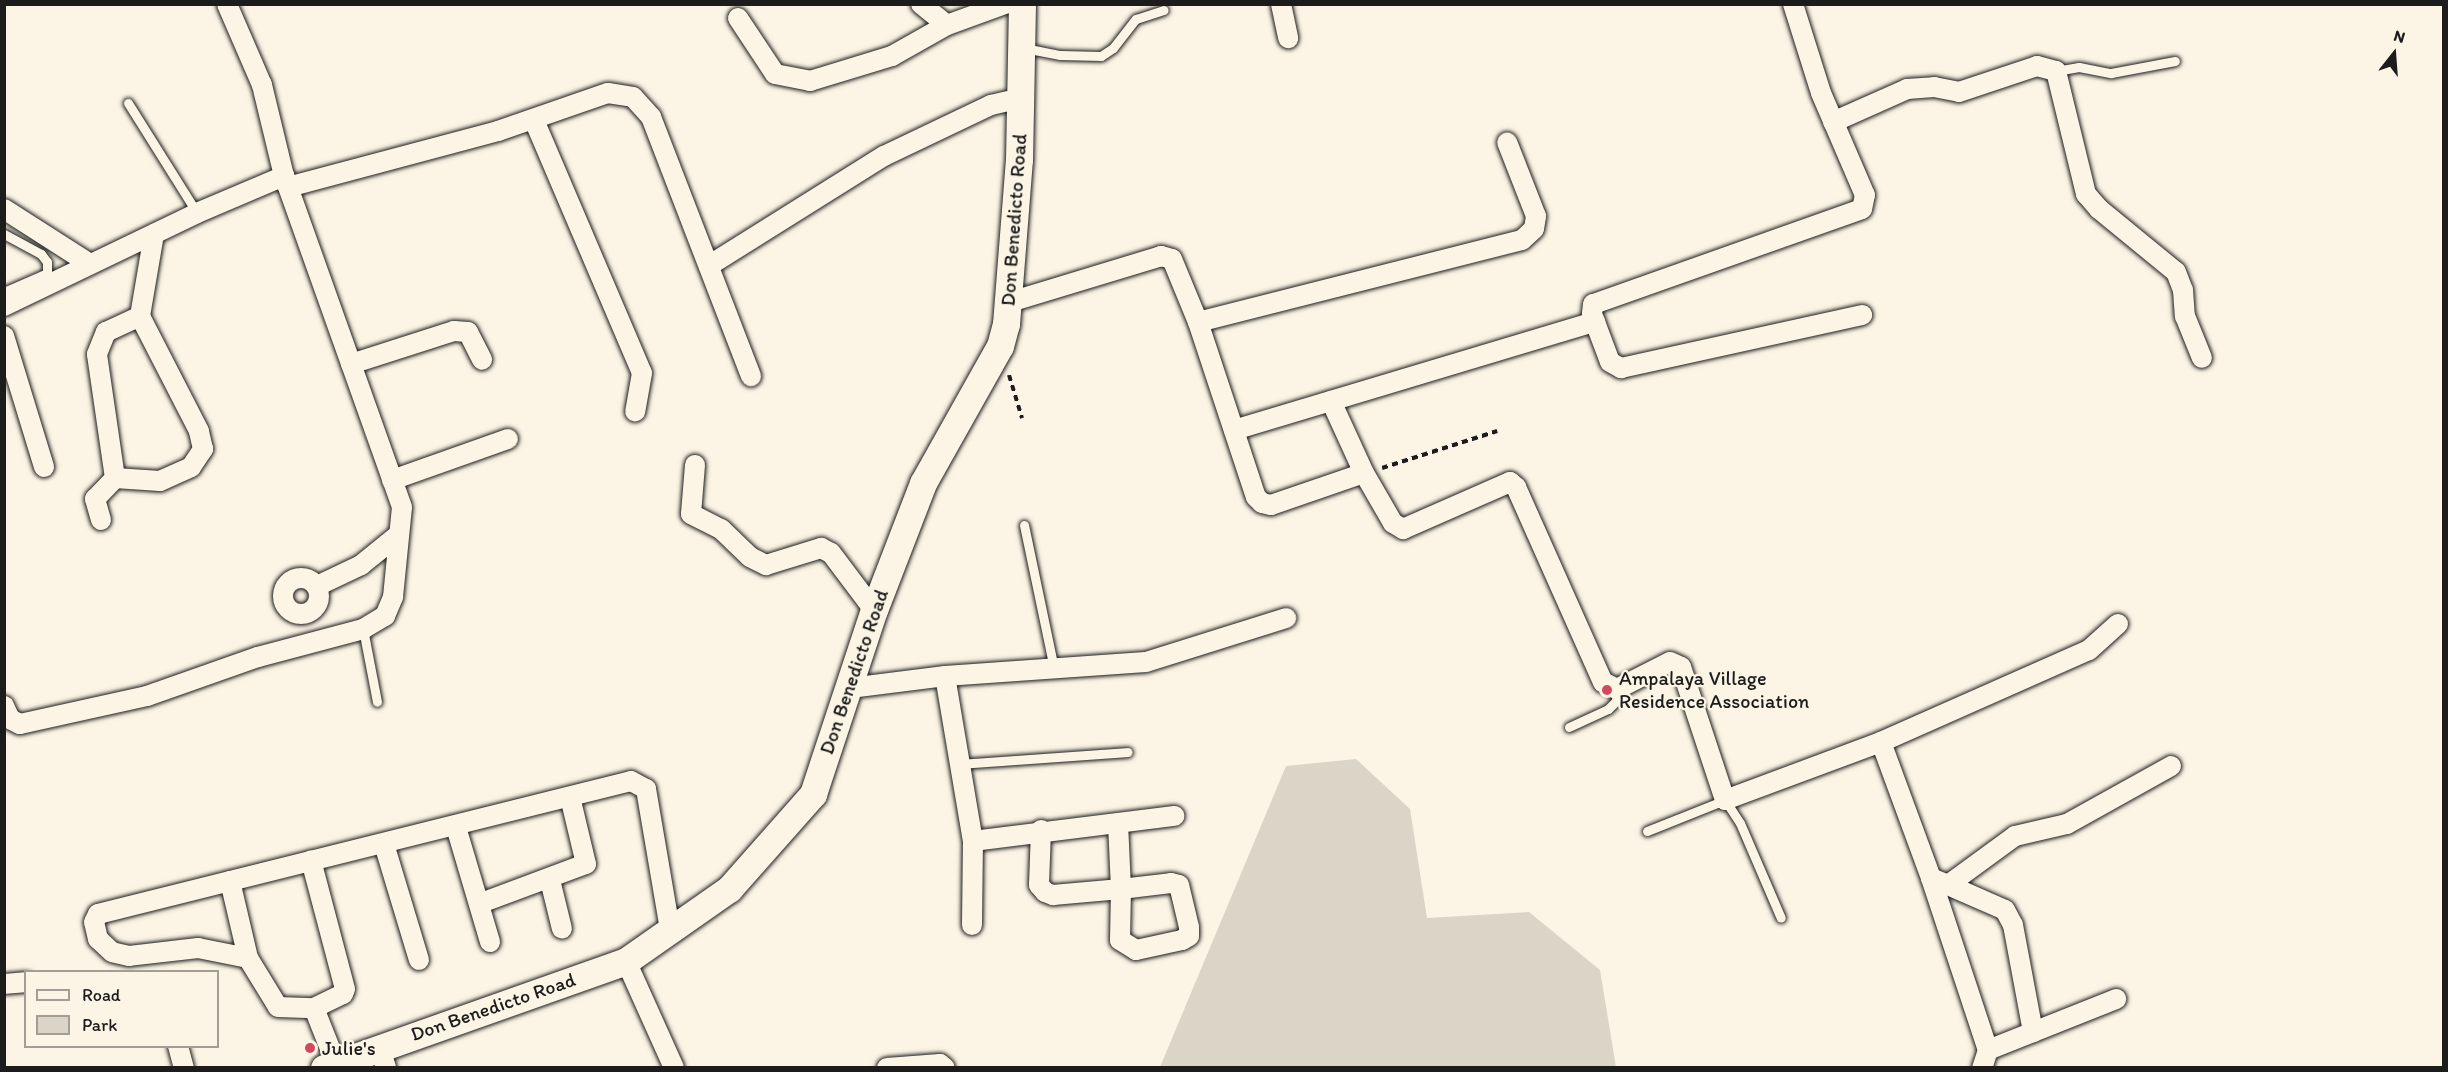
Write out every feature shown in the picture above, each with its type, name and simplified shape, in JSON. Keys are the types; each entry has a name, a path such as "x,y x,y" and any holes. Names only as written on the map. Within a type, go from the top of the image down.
{"street":[{"path":"4,706 10,720 20,724 147,696 258,657 363,629 385,616 393,597 397,536 402,507 286,182 262,85 226,4"},
{"path":"921,4 947,25"},
{"path":"738,18 774,74 810,81 891,56 947,25 1005,4"},
{"name":"Don Benedicto Road","path":"330,1064 382,1057 626,961 729,889 799,813 813,794 874,610 923,483 1000,346 1010,302 1022,98 1022,4"},
{"path":"1281,4 1287,38"},
{"path":"1793,4 1833,122 1866,195 1862,209 1593,304 1595,322 1610,362 1622,368 1862,315"},
{"path":"1833,122 1907,89 1959,92 2037,66 2056,71 2086,194 2099,209 2176,272 2183,290 2185,316 2202,358"},
{"path":"4,306 197,213 286,182 534,120 608,93 633,97 651,117 751,376"},
{"path":"710,265 884,156 991,105 1022,98"},
{"path":"534,120 642,373 635,411"},
{"path":"1198,322 1522,240 1534,230 1536,216 1507,142"},
{"path":"4,209 90,264"},
{"path":"114,478 160,481 191,467 203,449 199,431 140,316 154,234"},
{"path":"1010,302 1161,256 1172,259 1198,322 1234,430 1262,503 1271,505 1364,473"},
{"path":"101,520 95,499 114,478 97,354 106,332 140,316"},
{"path":"1234,430 1595,322"},
{"path":"351,364 454,331 468,332 482,360"},
{"path":"4,336 44,467"},
{"path":"1331,401 1364,473 1394,523 1403,529 1503,482 1516,487 1602,682 1617,689 1670,662 1681,667 1725,800 1881,741 2089,650 2118,624"},
{"path":"392,480 508,439"},
{"path":"695,465 689,498 691,514 721,529 750,557 766,565 821,548 831,553 874,610"},
{"path":"317,586 361,565 397,536"},
{"path":"850,688 945,676 1146,662 1286,618"},
{"path":"945,676 972,841 972,925"},
{"path":"1881,741 1939,882 1985,1059 2033,1032 2116,999"},
{"path":"1939,882 2015,836 2067,824 2171,766"},
{"path":"248,957 198,948 129,956 111,952 98,939 94,921 98,914 631,781 646,789 670,930"},
{"path":"481,903 550,880 586,864 570,797"},
{"path":"972,841 1041,830 1174,816"},
{"path":"1041,830 1039,885 1045,892 1053,895 1121,889 1118,823"},
{"path":"456,826 481,903 490,942"},
{"path":"384,844 419,960"},
{"path":"230,881 248,957 278,1007 314,1008 343,994 345,989 310,860"},
{"path":"550,880 562,929"},
{"path":"1939,882 2005,910 2013,925 2033,1032"},
{"path":"626,961 674,1068"},
{"path":"4,984 24,982"},
{"path":"314,1008 330,1064"},
{"path":"178,1048 184,1068"},
{"path":"887,1068 940,1064 945,1068"}],"lane":[{"path":"1022,47 1060,55 1101,56 1113,48 1136,19 1164,10"},
{"path":"2056,71 2079,67 2111,73 2175,61"},
{"path":"128,103 197,213"},
{"path":"4,234 41,254 47,262 47,273 4,291"},
{"path":"1024,525 1054,669"},
{"path":"363,629 377,702"},
{"path":"1569,727 1608,709 1616,701 1617,689"},
{"path":"960,764 1128,752"},
{"path":"1647,831 1725,800 1740,823 1781,918"}],"path":[{"path":"1000,346 1022,418"},
{"path":"1364,473 1497,431"}],"green space":[{"path":"1356,759 1410,809 1427,918 1529,912 1600,970 1616,1067 1160,1067 1286,766"}],"place":[{"name":"Ampalaya Village Residence Association","path":"1607,690"},
{"name":"Julie's","path":"310,1048"}]}
